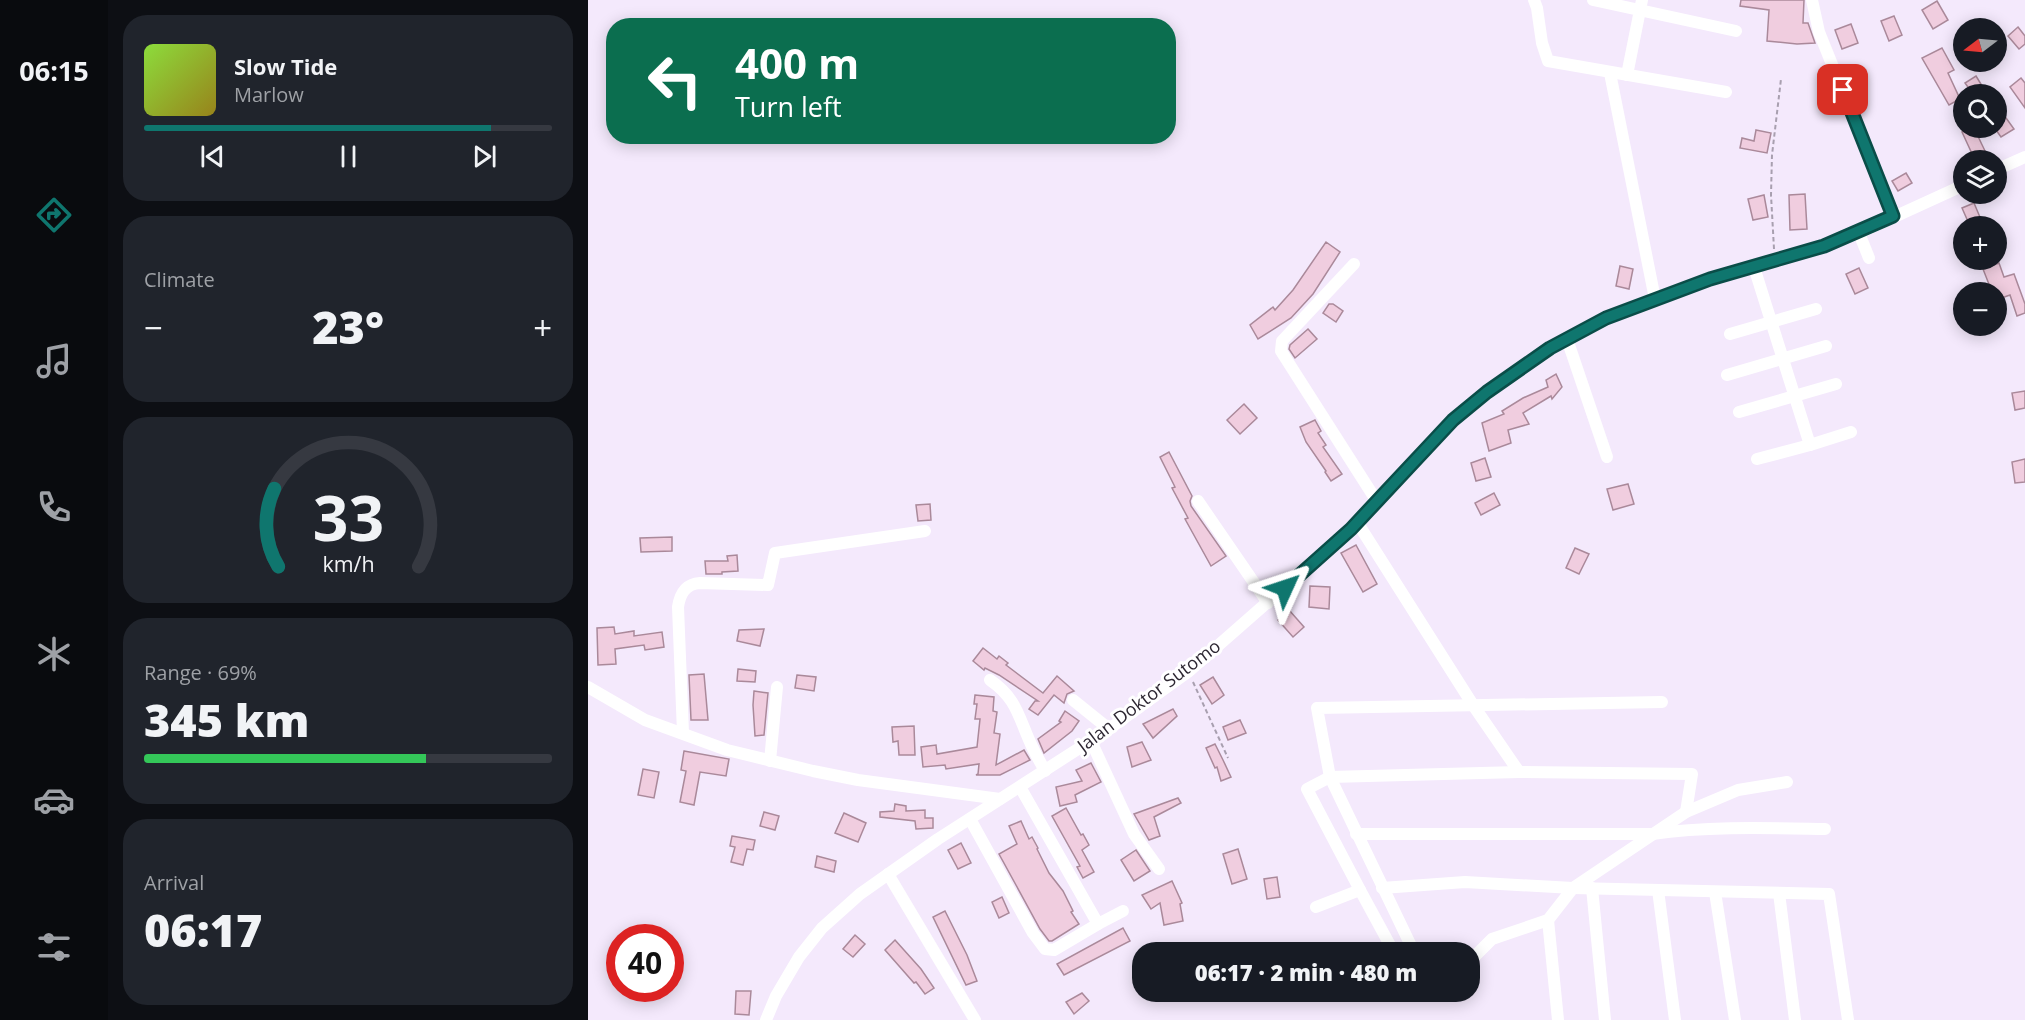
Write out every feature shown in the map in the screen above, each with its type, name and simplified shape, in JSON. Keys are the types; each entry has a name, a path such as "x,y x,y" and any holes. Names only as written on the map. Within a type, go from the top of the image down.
{"street":[{"path":"1534,0 1538,8 1542,43 1548,61 1726,92"},
{"path":"1593,0 1641,5 1736,31"},
{"path":"1812,0 1819,32 1893,216"},
{"path":"1627,75 1641,5"},
{"path":"1610,73 1654,299"},
{"path":"2007,166 2024,159"},
{"name":"Jalan Doktor Sutomo","path":"766,1020 776,996 799,957 822,928 888,873 1109,729 1188,672 1358,522 1376,500 1453,420 1520,369 1567,339 1606,318 1710,279 1775,261 1859,232 1953,190"},
{"path":"1859,232 1869,258"},
{"path":"1354,264 1282,341 1281,351 1376,500"},
{"path":"1754,267 1810,445"},
{"path":"1730,334 1816,309"},
{"path":"1567,339 1607,457"},
{"path":"1727,375 1826,346"},
{"path":"1739,412 1836,384"},
{"path":"1757,459 1851,432"},
{"path":"1198,501 1268,603"},
{"path":"1358,522 1473,705 1519,772"},
{"path":"683,733 678,607 680,597 687,587 693,583 768,585 772,558 775,553 925,531"},
{"path":"990,680 1010,697 1045,771"},
{"path":"588,687 645,720 727,750 858,780 1000,799"},
{"path":"770,761 777,687"},
{"path":"1073,700 1109,729"},
{"path":"1409,942 1330,777 1317,708 1662,702"},
{"path":"1091,741 1134,834 1159,869"},
{"path":"1388,942 1306,789 1330,777 1519,772 1692,774 1686,812"},
{"path":"1480,951 1492,939 1548,920 1573,888 1686,812 1738,790 1787,782"},
{"path":"1020,787 1098,924"},
{"path":"970,819 1033,933 1045,949 1054,950 1123,911"},
{"path":"1356,834 1652,834 1749,828 1825,829"},
{"path":"888,873 975,1020"},
{"path":"1382,888 1466,882 1573,888 1829,894 1848,1020"},
{"path":"1592,888 1605,1020"},
{"path":"1316,907 1360,890"},
{"path":"1658,890 1675,1020"},
{"path":"1715,891 1735,1020"},
{"path":"1779,893 1796,1020"},
{"path":"1548,920 1558,1020"}],"path":[{"path":"1775,261 1772,230 1772,175 1781,79"},
{"path":"1188,672 1228,758"}],"building":[{"path":"1741,0 1804,0 1803,23 1808,23 1815,43 1767,41 1769,10 1740,6"},
{"path":"1937,1 1948,20 1933,29 1922,10"},
{"path":"1894,16 1902,35 1889,41 1881,21"},
{"path":"1851,24 1858,43 1842,49 1835,30"},
{"path":"2018,27 2025,36 2025,44 2019,49 2008,36"},
{"path":"1942,48 1953,68 1948,73 1953,84 1953,103 1949,105 1922,58"},
{"path":"1976,76 1981,84 1966,84"},
{"path":"2021,78 2025,83 2025,108 2010,87"},
{"path":"2007,119 2014,129 2007,133"},
{"path":"1756,130 1771,133 1767,153 1740,148 1742,138 1754,141"},
{"path":"1965,138 1979,138 1985,150 1970,150"},
{"path":"1906,173 1912,183 1898,191 1892,181"},
{"path":"1805,194 1807,229 1790,230 1789,195"},
{"path":"1764,195 1768,217 1753,220 1748,199"},
{"path":"1974,204 1979,216 1966,216 1962,208"},
{"path":"1326,242 1340,252 1313,294 1291,318 1258,339 1250,325 1273,307 1275,310 1293,290"},
{"path":"1620,266 1633,269 1629,289 1616,286"},
{"path":"1859,268 1868,288 1855,294 1846,274"},
{"path":"1983,270 2002,270 2004,277 2014,274 2025,304 2025,313 2017,316 2010,295 2007,296 2007,282 1988,282"},
{"path":"1329,304 1343,311 1336,322 1323,313"},
{"path":"1308,329 1317,339 1295,358 1289,349 1290,345"},
{"path":"1556,374 1562,387 1552,399 1551,396 1523,413 1529,424 1508,430 1511,443 1489,451 1482,423 1504,414 1502,411 1523,398 1548,387 1546,380"},
{"path":"2025,391 2025,408 2015,410 2012,393"},
{"path":"1244,404 1257,418 1240,434 1227,420"},
{"path":"1315,420 1321,431 1318,433 1326,445 1323,447 1342,474 1331,481 1306,442 1300,427"},
{"path":"1169,452 1192,496 1191,506 1226,556 1211,566 1185,519 1188,518 1172,488 1175,487 1160,457"},
{"path":"1485,458 1491,477 1476,481 1471,463"},
{"path":"2025,459 2025,482 2015,483 2012,462"},
{"path":"1628,484 1634,504 1613,510 1607,489"},
{"path":"1494,493 1500,505 1481,515 1475,503"},
{"path":"930,504 931,520 918,521 916,505"},
{"path":"672,537 672,551 641,552 640,538"},
{"path":"1356,545 1377,584 1363,592 1341,553"},
{"path":"1575,548 1589,554 1579,574 1566,568"},
{"path":"737,555 738,571 706,574 705,561 728,561 727,556"},
{"path":"1310,586 1330,587 1329,609 1309,607"},
{"path":"1289,610 1304,627 1293,637 1278,620"},
{"path":"614,627 615,634 634,631 634,636 662,632 664,647 645,650 644,645 615,649 616,664 598,665 597,628"},
{"path":"764,629 760,646 737,641 739,630"},
{"path":"983,648 997,659 999,656 1008,663 1006,665 1043,693 1057,676 1074,691 1067,694 1064,703 1054,695 1038,715 1029,709 1035,701 1038,701 999,675 985,668 984,670 973,661"},
{"path":"738,669 756,671 755,682 737,681"},
{"path":"704,674 708,720 691,720 689,675"},
{"path":"797,675 816,677 814,691 795,688"},
{"path":"1213,677 1224,695 1212,704 1200,685"},
{"path":"754,691 768,693 764,735 755,736"},
{"path":"975,695 994,697 993,711 997,712 994,733 1000,734 996,765 1024,750 1030,760 1000,775 976,775 979,764 946,769 945,765 923,767 921,747 936,745 937,754 977,747 980,719 975,719 977,704 974,704"},
{"path":"1173,709 1177,716 1153,738 1143,724"},
{"path":"1065,711 1079,721 1072,731 1044,753 1038,739 1061,722 1059,721"},
{"path":"1240,720 1246,733 1228,740 1223,727"},
{"path":"914,726 915,755 899,755 898,741 893,742 892,727"},
{"path":"1142,742 1151,760 1132,767 1127,747"},
{"path":"1215,744 1231,777 1221,781 1217,767 1215,768 1206,748"},
{"path":"684,751 729,759 726,776 700,772 694,805 680,802 686,771 681,770"},
{"path":"1091,763 1101,782 1075,795 1077,802 1060,806 1056,787 1082,781 1076,770"},
{"path":"643,769 659,772 654,798 638,795"},
{"path":"1178,798 1181,803 1154,817 1160,836 1149,840 1134,814"},
{"path":"895,804 906,806 906,811 925,810 925,818 933,818 933,828 916,829 915,821 880,817 880,812 894,811"},
{"path":"1066,808 1089,845 1082,850 1094,872 1083,878 1077,867 1080,866 1052,816"},
{"path":"764,812 779,816 775,830 760,826"},
{"path":"844,813 866,823 858,842 835,833"},
{"path":"1021,821 1029,839 1032,837 1038,848 1049,873 1063,891 1073,911 1071,912 1079,924 1052,941 1049,941 1040,929 999,854 1017,844 1009,826"},
{"path":"732,836 755,840 753,850 747,849 743,865 731,862 735,847 730,846"},
{"path":"961,843 971,863 958,869 948,850"},
{"path":"1238,849 1247,879 1232,884 1223,854"},
{"path":"1136,850 1150,871 1134,881 1121,860"},
{"path":"817,856 836,861 834,872 815,867"},
{"path":"1277,877 1280,897 1267,899 1264,879"},
{"path":"1172,881 1182,903 1180,904 1183,921 1164,925 1160,903 1151,909 1142,895"},
{"path":"1002,897 1009,913 999,918 992,902"},
{"path":"945,911 977,981 966,985 933,917"},
{"path":"1123,928 1130,941 1064,975 1057,964"},
{"path":"855,935 865,944 853,957 843,949"},
{"path":"895,940 921,969 934,988 925,994 885,950"},
{"path":"736,991 751,991 749,1015 735,1014"},
{"path":"1082,993 1089,1001 1074,1014 1066,1002"}],"route":[{"path":"1285,588 1351,529 1453,420 1487,392 1550,348 1606,318 1710,279 1824,246 1893,216 1843,90"}]}
